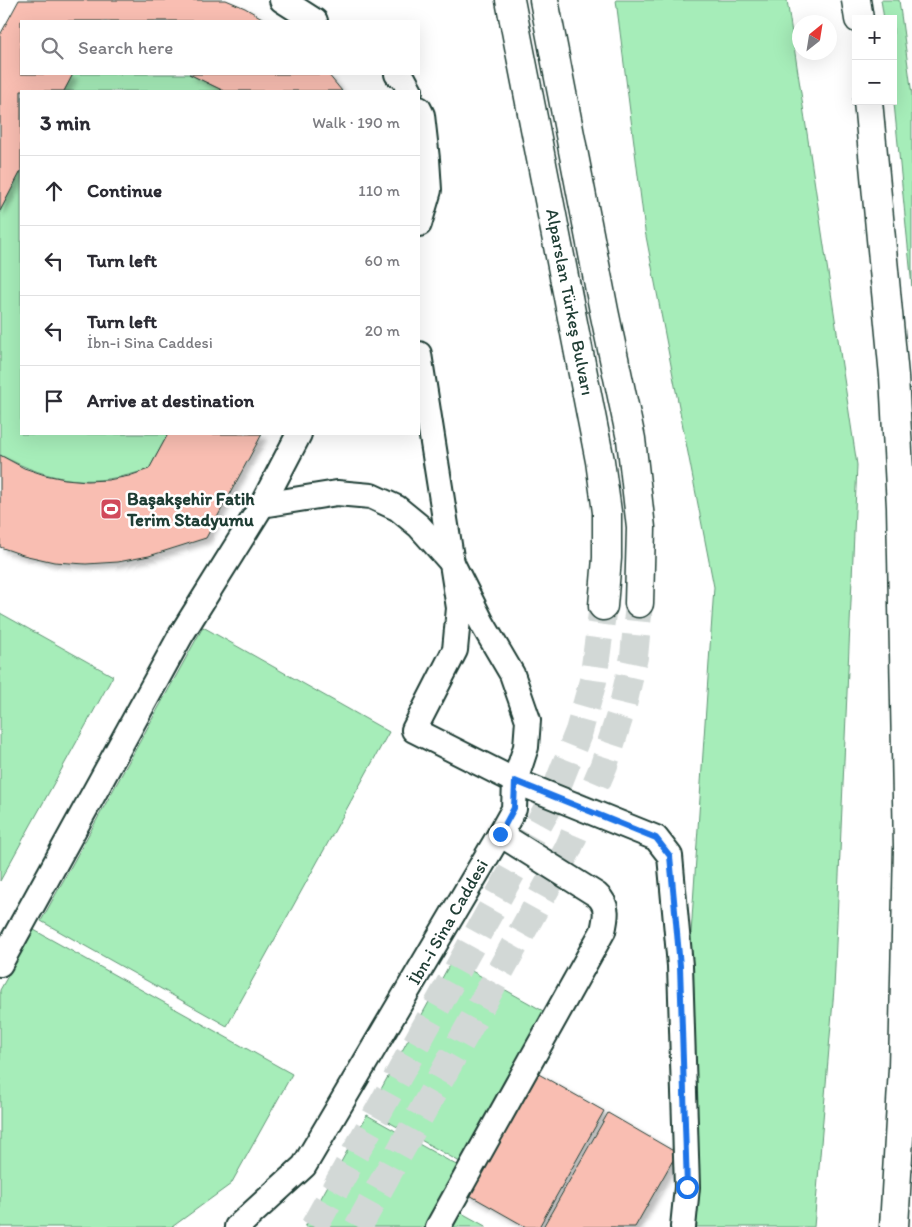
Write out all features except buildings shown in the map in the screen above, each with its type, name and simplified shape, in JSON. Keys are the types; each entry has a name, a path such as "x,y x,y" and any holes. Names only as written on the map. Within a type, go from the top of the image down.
{"main road":[{"name":"Alparslan Türkeş Bulvarı","path":"510,0 600,461 607,512 607,558 603,606"},
{"name":"Alparslan Türkeş Bulvarı","path":"544,0 631,439 641,528 639,603"},
{"path":"856,0 858,15"},
{"path":"868,105 894,376 901,507 908,847 903,1068 894,1227"}],"street":[{"path":"282,0 313,20"},
{"path":"398,75 403,78 409,90"},
{"path":"420,111 428,159 429,190 420,221"},
{"path":"420,360 459,608 455,650 414,730 515,781 656,838 670,856 680,966 687,1187 683,1227"},
{"path":"0,964 181,635 262,505 298,435"},
{"name":"İbn-i Sina Caddesi","path":"237,1227 304,1166 500,834 514,808 515,781 526,747 528,720 512,674 482,623 452,563 419,526 397,508 371,496 337,493 262,505"},
{"path":"438,1227 603,931 607,915 603,899 500,834"}],"green space":[{"path":"616,0 787,0 792,33 792,60 796,60 857,465 834,989 814,1227 694,1227 698,1182 690,949 714,587 645,231"},
{"path":"881,0 899,0 912,95 912,287 894,105 897,105 897,15 883,15"},
{"path":"72,75 191,75 222,90 65,90"},
{"path":"20,173 20,435 167,435 149,469 109,479 73,480 38,472 0,455 0,211"},
{"path":"0,613 113,676 0,881"},
{"path":"203,627 389,732 227,1026 41,921"},
{"path":"34,930 292,1074 231,1184 172,1227 0,1227 0,990"},
{"path":"452,960 545,1012 460,1162 369,1111"},
{"path":"367,1115 458,1166 425,1227 305,1227"},
{"path":"458,1211 487,1227 449,1227"}],"tunnel":[{"path":"358,1227 568,849 604,765 622,709 634,657 639,603"},
{"path":"314,1227 551,802 579,731 593,681 603,606"}],"place":[{"name":"Başakşehir Fatih Terim Stadyumu","path":"111,509"}],"route":[{"path":"500,834 514,808 515,781 656,838 670,856 680,966 687,1187"}]}
